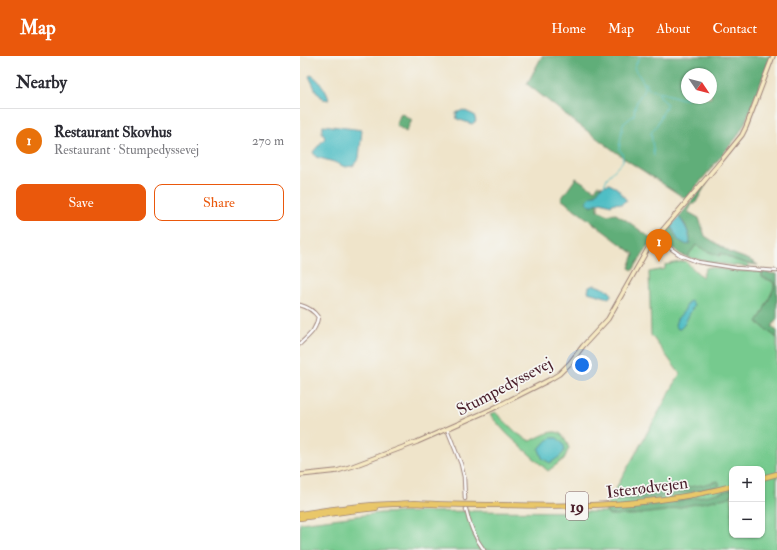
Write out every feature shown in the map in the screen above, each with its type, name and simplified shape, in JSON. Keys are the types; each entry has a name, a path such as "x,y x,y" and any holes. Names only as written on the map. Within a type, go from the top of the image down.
{"highway":[{"path":"765,477 777,474"},
{"name":"Isterødvejen","path":"300,518 350,511 421,504 593,506 622,504 692,495 729,487"},
{"name":"Isterødvejen","path":"300,514 373,505 421,504"}],"street":[{"name":"Stumpedyssevej","path":"300,475 337,471 417,442 492,409 559,374 608,319 650,245 742,134 773,56"},
{"path":"656,238 680,255 698,262 736,268 777,271"},
{"path":"300,305 310,309 318,316 317,324 313,331 300,344"},
{"path":"447,429 461,464 464,477 465,500"},
{"path":"466,509 468,520 475,536 484,550"}],"green space":[{"path":"542,56 771,56 745,123 737,137 686,199 628,161 527,84"},
{"path":"401,113 412,120 406,132 396,125"},
{"path":"576,178 595,190 598,185 602,186 596,194 590,197 591,206 598,203 598,210 608,215 614,213 652,239 633,270 629,268 634,254 561,199"},
{"path":"708,181 695,204 692,204 688,212 699,218 705,236 731,253 750,260 758,265 748,264 730,258 721,253 719,256 696,245 687,257 680,254 664,241 666,238 663,234 671,226 678,240 690,238 685,224 679,217"},
{"path":"696,245 720,256 721,252 730,258 748,264 749,267 713,263 687,257"},
{"path":"685,261 702,277 706,268 710,267 726,270 762,272 762,277 771,281 774,285 774,288 757,322 777,338 777,550 300,550 300,523 381,513 470,511 606,512 610,499 680,374 651,335 649,272 665,269 665,265"},
{"path":"762,272 777,274 777,318 772,327 777,331 777,338 757,322 774,288 773,282 762,277"},
{"path":"495,412 518,434 530,441 549,433 558,432 566,440 569,448 564,459 548,471 507,434 490,415"},
{"path":"718,481 720,485 715,487 660,497 615,501 619,495 636,495 702,485"},
{"path":"729,490 729,497 666,511 633,515 609,515 605,510 641,506 709,495"}],"water":[{"path":"311,75 317,79 329,100 323,99 316,91 309,76"},
{"path":"463,110 474,115 476,121 472,124 457,119 456,113"},
{"path":"323,125 362,130 359,158 353,166 345,167 316,157 313,152 325,138 322,132"},
{"path":"609,184 617,188 627,201 622,204 615,203 611,205 601,202 591,206 586,202 590,197 596,194 602,186"},
{"path":"679,217 688,232 690,243 687,245 678,240 671,226"},
{"path":"595,285 608,290 612,294 609,298 588,292 589,287"},
{"path":"691,301 694,305 684,325 678,329 675,325 677,319 684,311 688,302"},
{"path":"551,438 557,438 565,449 561,455 550,463 542,458 539,449"}],"waterway":[{"path":"639,98 644,90 644,83 634,68 640,56"},
{"path":"645,83 649,89 681,98"},
{"path":"658,91 660,96 667,104 664,111"},
{"path":"604,186 607,178 623,161 622,153 619,149 623,124 634,115 638,99"},
{"path":"654,156 651,133 657,125 663,112"}],"place":[{"name":"Restaurant Skovhus","path":"659,262"}]}
